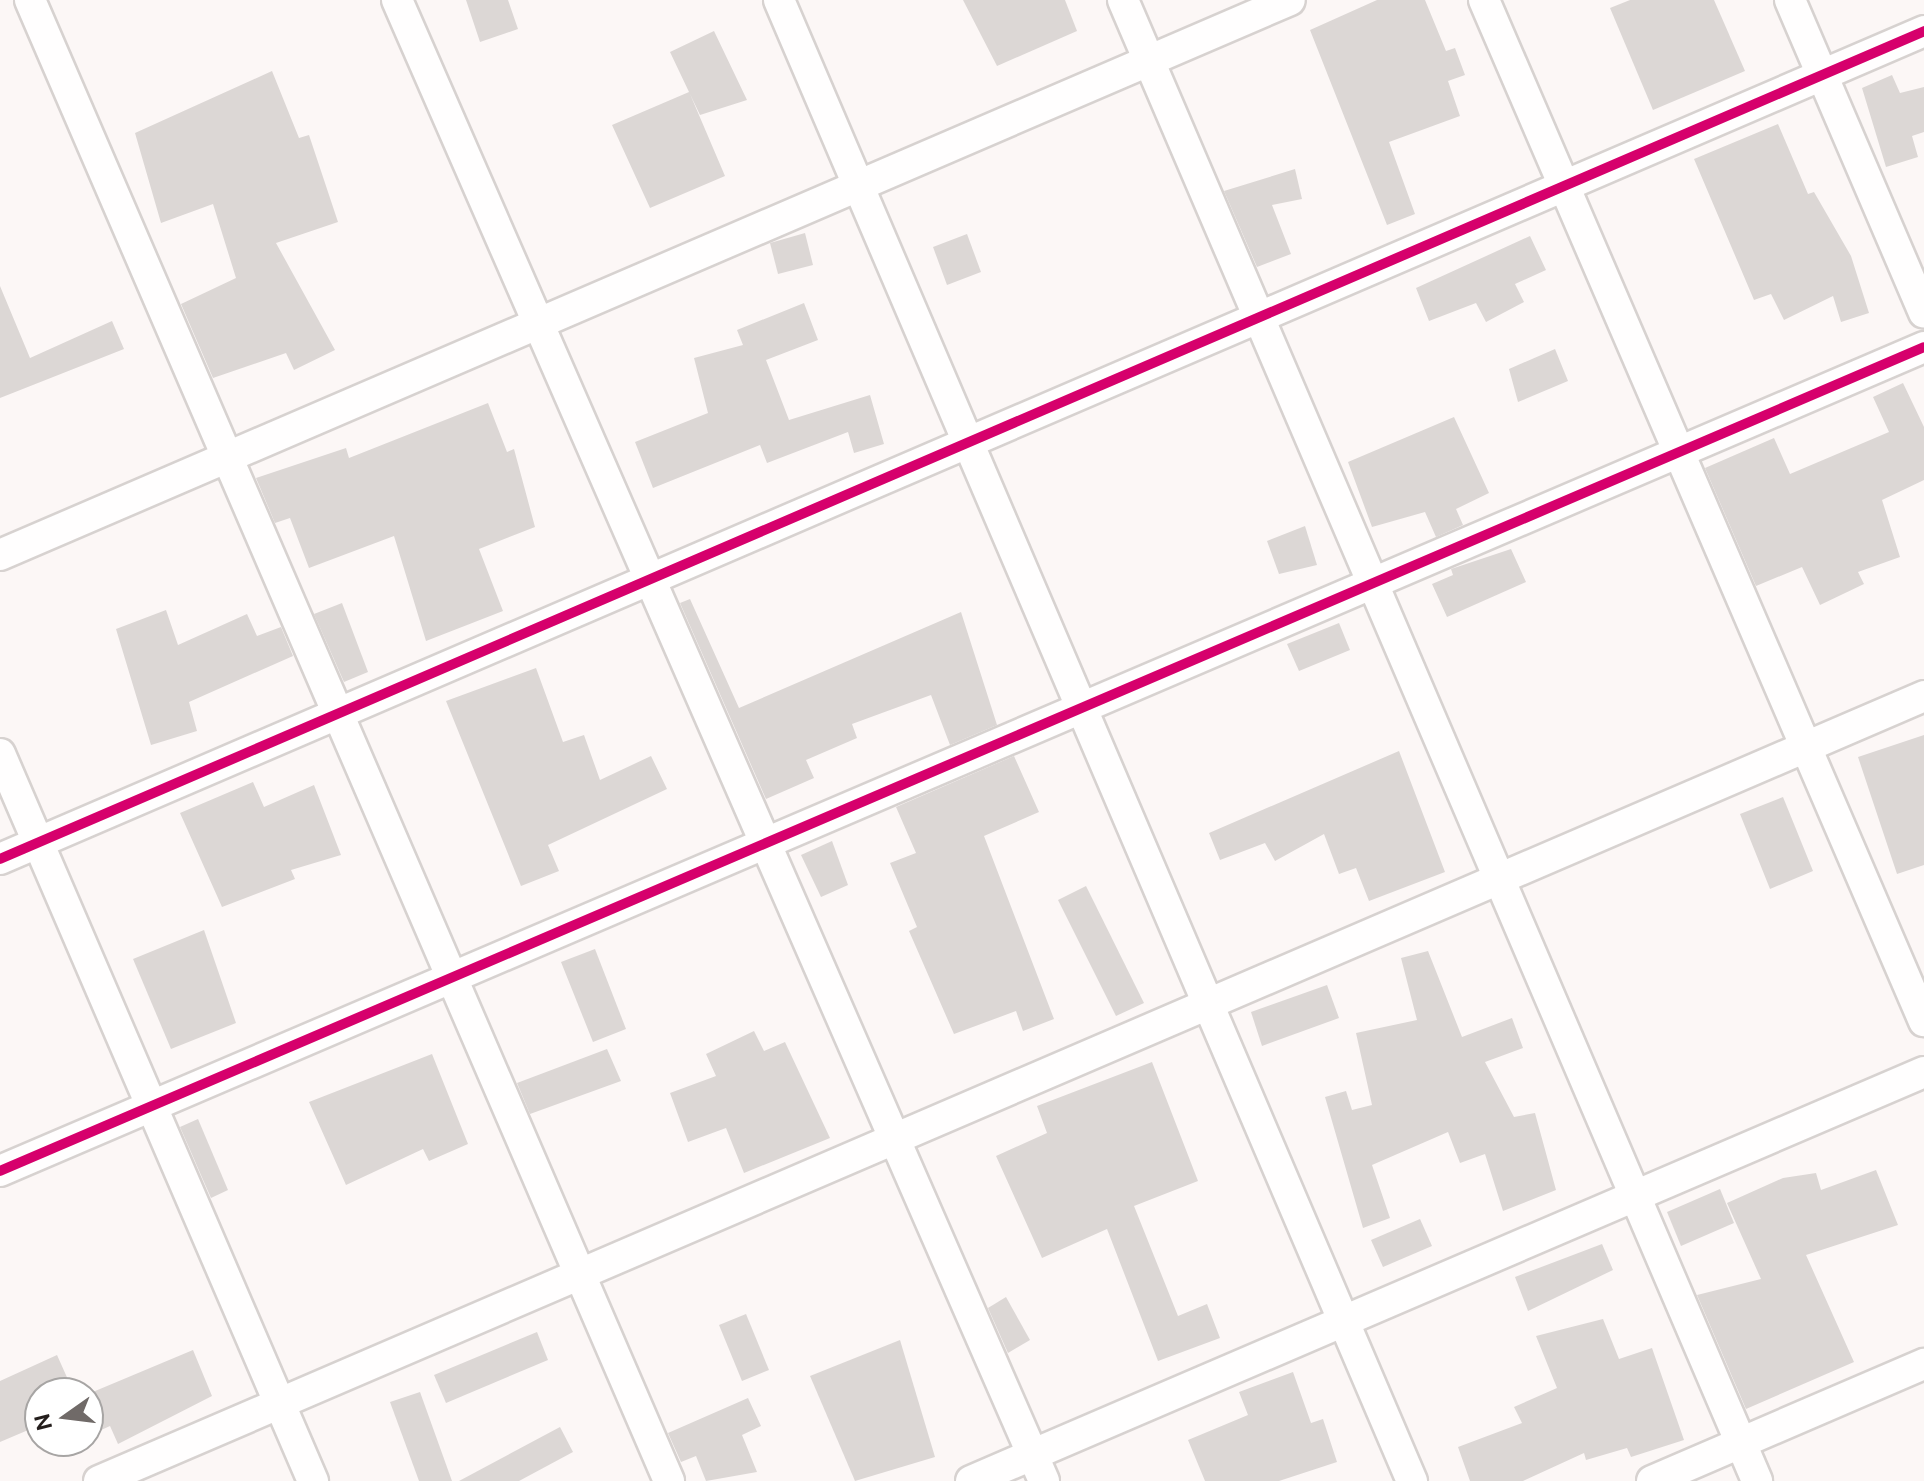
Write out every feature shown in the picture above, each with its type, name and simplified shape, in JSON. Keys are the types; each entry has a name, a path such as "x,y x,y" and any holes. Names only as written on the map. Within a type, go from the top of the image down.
{"street":[{"path":"30,0 669,1481"},
{"path":"397,0 536,324 654,577 1039,1468"},
{"path":"779,0 1412,1481"},
{"path":"1123,0 1757,1481"},
{"path":"0,555 1290,0"},
{"path":"1484,0 1924,1021"},
{"path":"1790,0 1924,312"},
{"path":"0,859 1924,31"},
{"path":"0,1171 1924,347"},
{"path":"99,1481 1924,696"},
{"path":"0,754 313,1481"},
{"path":"971,1481 1039,1468 1344,1321 1924,1072"},
{"path":"1652,1481 1924,1364"}],"building":[{"path":"466,0 508,0 518,29 480,42"},
{"path":"963,0 1065,0 1077,31 997,66"},
{"path":"1377,0 1425,0 1446,51 1455,48 1465,75 1448,81 1460,116 1389,142 1415,214 1387,225 1310,30"},
{"path":"1630,0 1714,0 1745,71 1653,110 1610,8"},
{"path":"714,31 747,100 700,115 690,94 725,176 650,208 612,125 689,92 670,52"},
{"path":"272,71 299,138 309,135 338,222 276,243 335,350 294,370 286,353 213,378 181,304 236,278 213,204 161,223 135,133"},
{"path":"1892,75 1900,93 1924,87 1924,132 1912,136 1918,157 1886,167 1862,88"},
{"path":"1778,124 1808,194 1814,192 1851,256 1869,313 1841,322 1833,296 1784,320 1771,294 1754,300 1694,159"},
{"path":"1295,169 1302,199 1272,205 1291,254 1257,267 1224,191"},
{"path":"805,233 813,265 778,274 770,243"},
{"path":"967,234 981,272 947,285 933,247"},
{"path":"1530,236 1546,270 1515,284 1524,302 1486,322 1476,303 1429,321 1416,288"},
{"path":"0,286 30,358 112,321 124,349 0,398"},
{"path":"804,303 818,340 766,360 789,420 870,395 884,444 854,453 848,432 767,463 760,445 653,488 635,442 708,413 694,358 743,345 737,330"},
{"path":"1555,349 1568,381 1518,402 1509,369"},
{"path":"1903,383 1924,427 1924,480 1882,500 1900,557 1858,572 1864,584 1820,605 1802,567 1756,586 1705,468 1774,438 1790,474 1889,432 1873,397"},
{"path":"488,403 507,452 514,449 535,527 479,549 503,611 426,641 394,536 309,568 290,518 275,523 256,478 346,448 349,458"},
{"path":"1454,417 1489,493 1456,509 1463,525 1436,537 1425,512 1372,527 1348,462"},
{"path":"1305,526 1317,565 1279,574 1267,541"},
{"path":"1511,549 1526,582 1447,617 1432,584 1453,575 1451,569"},
{"path":"690,599 739,708 961,612 997,725 950,745 931,695 852,724 857,738 806,760 814,778 766,799 680,603"},
{"path":"342,603 368,672 344,682 314,614"},
{"path":"166,610 178,645 247,614 257,636 281,627 293,656 189,702 197,731 151,745 116,629"},
{"path":"1339,623 1350,650 1299,671 1287,644"},
{"path":"536,668 563,742 584,735 600,780 651,756 667,789 548,845 559,871 521,886 446,701"},
{"path":"1924,735 1924,865 1897,874 1858,757"},
{"path":"1399,751 1445,872 1369,901 1356,868 1339,874 1324,834 1275,861 1265,843 1220,860 1209,833"},
{"path":"1014,756 1039,812 984,836 1054,1019 1023,1031 1016,1011 954,1034 909,931 917,927 890,863 916,853 896,807"},
{"path":"253,782 264,807 314,785 341,855 291,870 295,879 222,907 180,813"},
{"path":"1783,797 1813,871 1770,889 1740,814"},
{"path":"832,841 848,885 821,897 801,855"},
{"path":"1086,886 1144,1003 1116,1016 1058,900"},
{"path":"204,930 236,1023 171,1049 133,959"},
{"path":"595,949 626,1029 593,1042 561,962"},
{"path":"1428,951 1462,1037 1512,1018 1523,1048 1485,1062 1514,1117 1535,1113 1556,1190 1503,1211 1485,1154 1460,1163 1448,1132 1372,1165 1390,1218 1363,1228 1325,1097 1346,1091 1352,1110 1372,1105 1356,1033 1417,1020 1401,958"},
{"path":"1327,985 1339,1018 1262,1046 1251,1012"},
{"path":"754,1031 764,1051 785,1042 830,1138 744,1173 726,1128 688,1142 670,1093 716,1076 706,1054"},
{"path":"607,1049 621,1081 530,1114 517,1083"},
{"path":"432,1054 468,1144 429,1161 423,1149 346,1185 309,1102"},
{"path":"1152,1062 1198,1181 1134,1206 1178,1316 1207,1304 1220,1338 1158,1361 1107,1229 1042,1258 996,1156 1047,1133 1037,1106"},
{"path":"198,1119 228,1190 211,1198 180,1127"},
{"path":"1876,1170 1898,1225 1806,1255 1854,1362 1746,1409 1697,1295 1761,1279 1727,1203 1783,1178 1816,1173 1821,1190"},
{"path":"1720,1189 1734,1223 1681,1246 1667,1212"},
{"path":"1420,1219 1432,1246 1383,1267 1371,1240"},
{"path":"1602,1244 1613,1270 1528,1311 1515,1277"},
{"path":"1006,1297 1030,1340 1008,1353 988,1308"},
{"path":"746,1314 769,1370 742,1381 719,1325"},
{"path":"1603,1319 1619,1359 1652,1348 1684,1440 1631,1457 1627,1448 1586,1460 1584,1453 1523,1481 1470,1481 1458,1447 1522,1423 1514,1407 1557,1388 1536,1336"},
{"path":"537,1332 548,1360 446,1403 434,1375"},
{"path":"900,1340 935,1457 855,1481 810,1376"},
{"path":"193,1350 212,1396 118,1444 110,1426 104,1429 104,1387"},
{"path":"57,1355 67,1377 24,1377 24,1432 0,1442 0,1381"},
{"path":"1293,1372 1311,1423 1323,1419 1337,1462 1279,1481 1205,1481 1188,1440 1248,1415 1239,1392"},
{"path":"420,1392 452,1481 419,1481 390,1402"},
{"path":"748,1398 761,1426 742,1435 757,1472 706,1481 696,1456 681,1462 668,1433"},
{"path":"560,1427 573,1452 519,1481 459,1481"}],"cycle path":[{"path":"0,859 1924,31"},
{"path":"0,1171 1924,347"}]}
